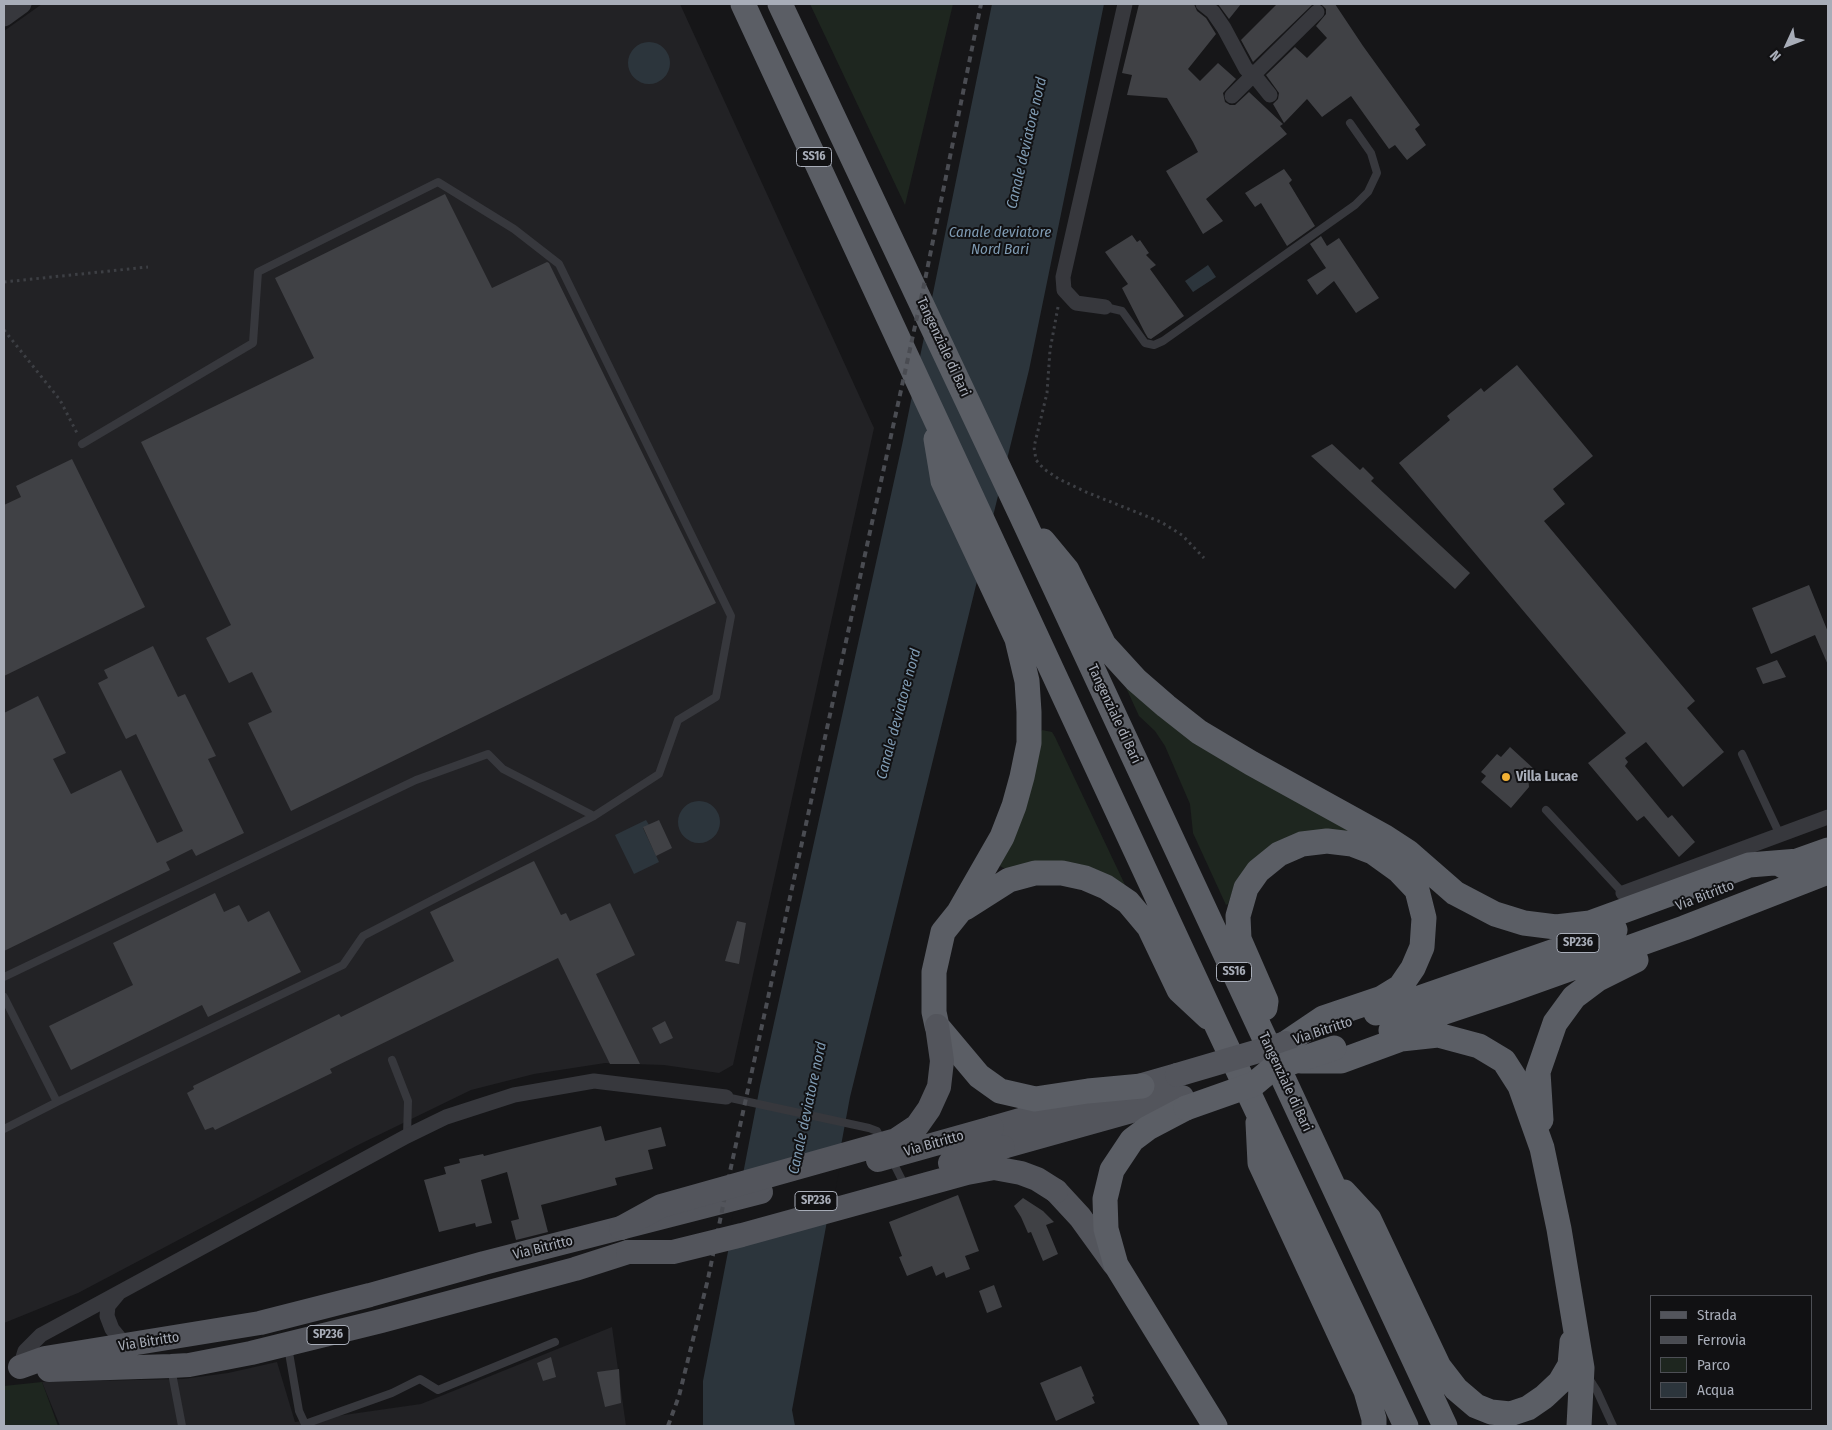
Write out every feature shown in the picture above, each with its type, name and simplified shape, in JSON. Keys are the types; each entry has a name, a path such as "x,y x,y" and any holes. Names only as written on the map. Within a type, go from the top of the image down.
{"highway":[{"name":"SS16","path":"743,4 931,409 943,481 993,564 1217,1026 1406,1426"},
{"name":"Tangenziale di Bari","path":"780,4 1022,517 1282,1047 1328,1174 1445,1426"},
{"path":"1022,517 1067,570 1104,645 1136,680 1166,706 1198,732 1385,837 1408,852 1455,893 1495,914 1524,923 1556,927 1590,923 1750,865 1799,860"},
{"path":"993,564 1017,639 1027,682 1030,712 1028,743 1014,806 1002,837 959,912 944,932 934,972 934,1012 937,1026 979,1076 1000,1091 1035,1099 1088,1091 1142,1086"},
{"path":"1327,841 1352,844 1373,852 1398,870 1417,890 1424,918 1422,947 1413,968 1400,986 1382,998 1323,1018 1282,1047 1266,1001 1239,938 1238,916 1246,888 1258,871 1279,854 1302,844 1327,841"},
{"name":"Via Bitritto","path":"1330,1039 1828,850"},
{"path":"959,912 1009,880 1035,873 1077,876 1106,887 1128,902 1149,927 1179,990 1217,1026"},
{"path":"1542,1148 1538,1072 1555,1023 1574,997 1598,978 1625,964 1763,914 1828,874"},
{"name":"Via Bitritto","path":"1215,1426 1116,1265 1106,1229 1105,1199 1112,1170 1132,1140 1148,1128 1182,1094 1254,1084 1272,1069 1282,1047 1330,1039 1508,991 1828,874"},
{"path":"1282,1047 1341,1061 1401,1039 1438,1035 1479,1046 1504,1061 1520,1086 1542,1148 1559,1229 1582,1368 1579,1426"},
{"path":"1257,1111 1260,1163 1366,1391 1374,1419 1374,1426"},
{"path":"1328,1174 1369,1219 1439,1367 1456,1389 1476,1406 1491,1412 1510,1414 1528,1408 1544,1397 1560,1382 1570,1366 1574,1325"}],"main road":[{"path":"621,1228 661,1206 896,1140 917,1126 929,1109 939,1087 942,1061 937,1026"},
{"name":"Via Bitritto","path":"12,1367 45,1358 260,1323 761,1192 1182,1094 1282,1047"},
{"name":"Via Bitritto","path":"12,1367 49,1370 171,1366 207,1362 288,1345 824,1199 1142,1086 1182,1094"},
{"path":"628,1252 672,1252 742,1235 968,1173 994,1168 1029,1176 1056,1191 1080,1217 1116,1265"}],"street":[{"path":"4,17 22,4"},
{"path":"1105,307 1076,303 1064,290 1063,277 1125,4"},
{"path":"1202,4 1213,12 1224,28 1246,70 1254,75 1270,95"},
{"path":"1232,96 1317,12"},
{"path":"1623,893 1828,817"},
{"path":"12,1367 41,1334 118,1294 192,1251 446,1117 514,1095 594,1081 726,1097"},
{"path":"118,1294 108,1306 107,1316 112,1329 121,1340 136,1344"}],"lane":[{"path":"1105,307 1122,311 1145,343 1154,345 1163,341 1355,204 1368,192 1377,173 1370,153 1350,123"},
{"path":"4,1129 343,965 363,936 594,816 659,774 678,720 716,697 731,616 559,264 514,229 438,182 258,272 253,342 82,444"},
{"path":"4,977 416,780 488,754 503,770 594,816"},
{"path":"1742,754 1780,834"},
{"path":"1546,810 1623,893"},
{"path":"4,997 57,1102"},
{"path":"392,1060 408,1101 407,1136"},
{"path":"726,1097 877,1131 912,1200"},
{"path":"288,1345 299,1411 305,1424 392,1393 420,1379 438,1390 555,1342"},
{"path":"171,1366 182,1426"},
{"path":"1582,1368 1597,1391 1613,1426"}],"path":[{"path":"4,282 148,267"},
{"path":"1064,290 1058,305 1050,350 1046,393 1034,447 1036,460 1044,469 1086,492 1161,522 1182,535 1204,558"},
{"path":"4,330 60,400 82,444"}],"shaded area":[{"path":"42,4 680,4 874,428 733,1065 719,1073 664,1065 605,1063 534,1074 471,1090 360,1144 78,1293 4,1323 4,31"},
{"path":"612,1327 626,1426 60,1426 42,1382 183,1379 228,1373 277,1362 295,1422 421,1404"}],"green space":[{"path":"810,4 953,4 905,205"},
{"path":"1123,681 1361,834 1343,834 1234,887 1226,905 1193,833 1190,804 1165,746 1155,731 1139,716"},
{"path":"1042,730 1052,732 1055,737 1126,887 1007,870 1000,866 1038,735"},
{"path":"42,1382 58,1426 4,1426 4,1386"}],"water":[{"name":"Canale deviatore Nord Bari","path":"992,4 1104,4 1029,370 850,1097 792,1410 795,1426 703,1426 703,1381 760,1086 902,445"},
{"path":"653,42 661,45 667,51 670,63 667,75 661,81 645,84 637,81 631,75 628,59 631,51 637,45"},
{"path":"1208,265 1216,277 1193,292 1185,281"},
{"path":"699,801 714,807 720,822 714,837 699,843 684,837 678,822 684,807"},
{"path":"646,820 649,825 643,828 659,862 634,874 615,835"}],"pier":[{"path":"843,1149 830,1220 726,1248 740,1179"}],"building":[{"path":"1139,4 1194,4 1197,11 1206,18 1216,34 1188,69 1200,81 1218,63 1236,79 1223,93 1225,102 1235,105 1249,92 1283,124 1280,126 1287,134 1206,199 1223,221 1203,234 1166,171 1198,152 1193,142 1167,98 1127,95 1132,75 1122,73"},
{"path":"1218,4 1241,4 1229,19"},
{"path":"1277,4 1313,4 1253,62 1241,40"},
{"path":"1321,4 1335,4 1420,125 1415,129 1426,145 1407,160 1395,145 1389,149 1351,96 1322,117 1307,99 1284,123 1273,104 1278,99 1279,93 1266,75 1295,47 1307,58 1327,38 1316,26 1326,14 1326,9"},
{"path":"1284,169 1292,180 1289,183 1315,226 1287,246 1261,203 1255,207 1245,193"},
{"path":"445,194 492,288 547,262 549,263 716,603 291,811 248,723 272,712 252,672 229,683 206,638 231,625 141,442 314,358 275,278"},
{"path":"1132,235 1137,242 1140,240 1149,253 1146,255 1156,265 1150,269 1184,316 1151,339 1145,333 1122,288 1128,284 1105,252"},
{"path":"1321,236 1327,246 1339,238 1379,298 1356,313 1334,281 1317,295 1307,280 1326,268 1310,244"},
{"path":"1517,365 1593,456 1553,489 1565,504 1544,521 1695,701 1687,708 1724,752 1683,787 1646,742 1625,758 1628,762 1625,766 1668,818 1672,815 1695,842 1679,857 1644,816 1637,821 1588,763 1626,733 1399,463 1450,420 1447,416 1481,388 1484,392"},
{"path":"1332,444 1360,470 1363,467 1374,478 1371,481 1470,573 1455,589 1311,456"},
{"path":"72,459 145,607 4,676 4,505 21,497 16,486"},
{"path":"1809,585 1828,632 1828,665 1815,635 1771,654 1752,608"},
{"path":"153,646 178,697 185,694 216,756 208,759 244,833 196,856 192,849 166,862 170,870 4,951 4,713 38,696 66,753 53,759 71,794 121,770 157,843 183,831 136,734 126,739 98,683 108,678 104,670"},
{"path":"1777,660 1786,677 1763,684 1756,668"},
{"name":"Villa Lucae","path":"1510,747 1534,769 1528,776 1529,787 1511,808 1481,782 1486,776 1481,772 1497,754 1501,757"},
{"path":"659,820 672,848 656,856 643,827"},
{"path":"534,861 561,915 566,913 570,921 610,903 635,955 596,974 640,1064 610,1064 558,958 330,1069 332,1073 215,1130 213,1127 205,1130 187,1093 194,1089 193,1086 339,1014 341,1017 454,961 430,912"},
{"path":"215,893 224,912 239,905 248,922 269,911 301,972 208,1017 202,1005 71,1070 49,1026 133,985 113,943"},
{"path":"737,921 746,923 739,964 725,961"},
{"path":"665,1021 673,1038 660,1044 652,1028"},
{"path":"601,1126 605,1141 661,1127 666,1146 648,1150 653,1169 615,1178 617,1185 541,1205 548,1232 516,1240 511,1221 519,1219 507,1172 481,1180 492,1223 476,1227 475,1223 439,1232 424,1180 446,1174 444,1167 460,1163 459,1159 483,1154 484,1156"},
{"path":"958,1195 979,1251 965,1256 970,1269 946,1278 944,1272 936,1276 932,1266 907,1276 899,1257 902,1256 889,1222"},
{"path":"1023,1198 1043,1211 1054,1222 1046,1225 1058,1254 1043,1261 1031,1232 1028,1233 1014,1206"},
{"path":"994,1285 1002,1307 987,1313 979,1291"},
{"path":"551,1357 556,1377 543,1381 537,1363"},
{"path":"1081,1366 1094,1396 1092,1397 1095,1403 1056,1421 1040,1383"},
{"path":"619,1369 621,1403 605,1407 597,1372"}],"railway":[{"path":"668,1426 679,1396 708,1279 924,285 981,4"}],"place":[{"name":"Villa Lucae","path":"1506,777"}],"water label":[{"name":"Canale deviatore nord","path":"1027,143"},
{"name":"Canale deviatore nord","path":"899,714"},
{"name":"Canale deviatore nord","path":"808,1108"}]}
